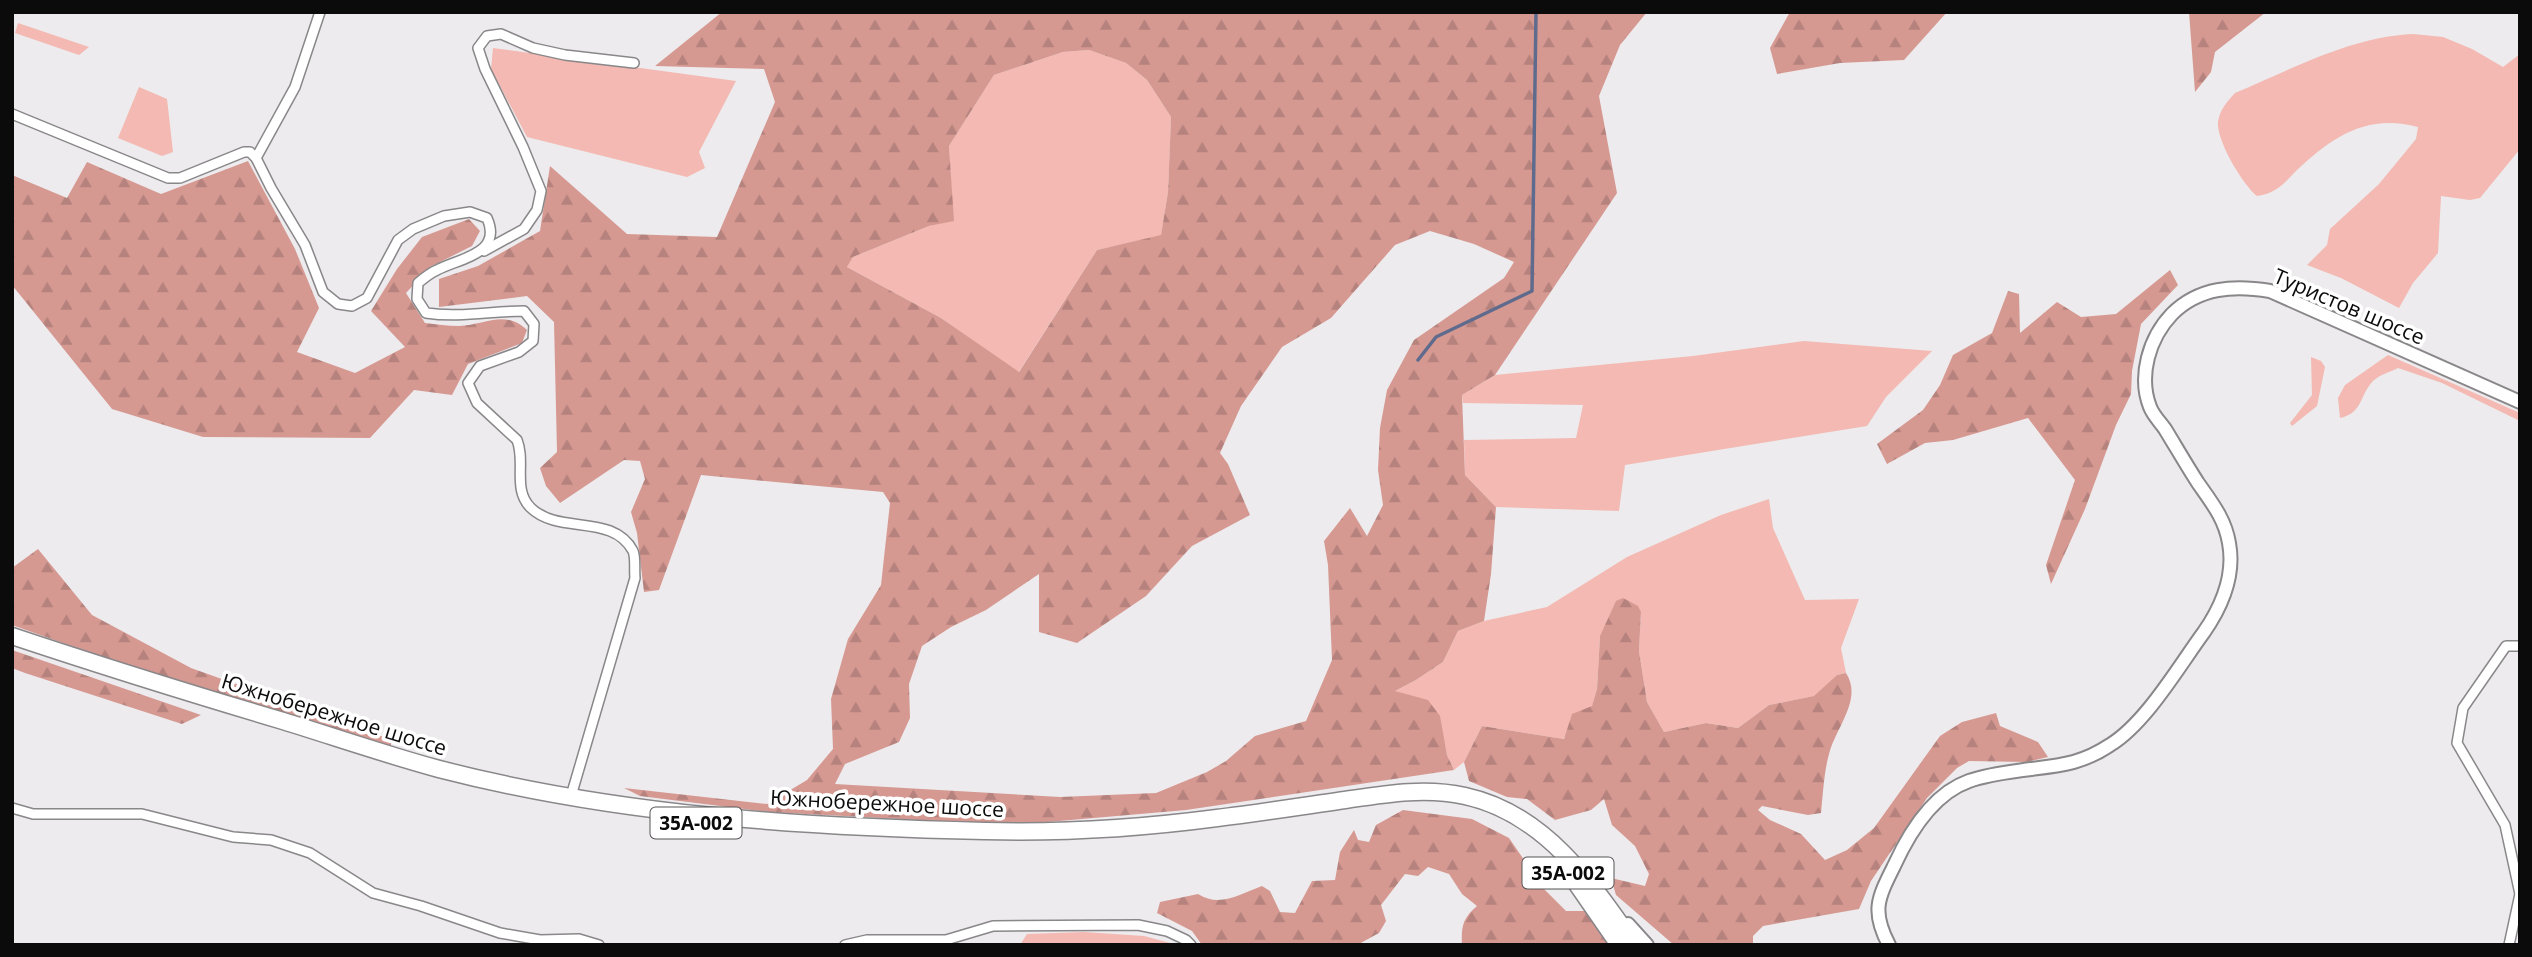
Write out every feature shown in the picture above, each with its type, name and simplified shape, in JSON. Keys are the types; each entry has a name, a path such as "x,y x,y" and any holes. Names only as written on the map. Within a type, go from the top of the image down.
{"highway":[{"name":"Южнобережное шоссе","path":"12,636 136,677 439,769 567,796 599,806 690,822 821,833 1036,841 1141,835 1401,802 1445,801 1484,812 1533,839 1574,880 1619,945"},
{"name":"Южнобережное шоссе","path":"12,645 437,778 567,807 599,806 871,827 1019,831 1122,827 1215,819 1399,792 1447,792 1486,802 1540,832 1563,852 1601,897 1635,945"},
{"path":"529,798 535,794 567,796"}],"main road":[{"name":"Туристов шоссе","path":"1889,945 1877,916 1881,892 1898,856 1930,808 1966,782 1991,774 2072,764 2115,743 2142,717 2209,625 2223,596 2232,570 2222,516 2150,407 2146,381 2147,356 2158,330 2173,313 2194,297 2218,290 2243,287 2270,292 2520,402"},
{"path":"1601,897 1647,945"}],"street":[{"path":"256,158 295,87 320,12"},
{"path":"567,796 635,578 634,552 618,533 544,518 529,507 521,488 521,449 517,440 477,403 468,383 480,366 519,352 533,341 534,324 524,311 448,317 426,313 417,299 418,283 434,271 505,241 524,229 537,210 541,191 478,48 487,36 501,34 533,48 565,55 634,63"},
{"path":"12,114 168,178 180,178 250,152 256,158 305,245 323,292 338,304 352,306 367,298 398,240 413,229 444,216 470,212 486,218 490,226 489,242 479,253"},
{"path":"2509,945 2520,894 2505,825 2457,743 2463,708 2506,646 2520,646"},
{"path":"12,808 33,814 142,814 233,837 271,840 310,853 373,893 500,933 540,940 579,939 599,945"},
{"path":"845,945 867,940 946,940 993,926 1138,925 1167,931 1191,945"}],"shaded area":[{"path":"18,23 89,47 79,55 15,33"},
{"path":"2413,34 2443,37 2472,49 2503,67 2520,54 2520,149 2480,198 2470,200 2441,196 2438,253 2413,283 2399,308 2341,278 2307,265 2327,245 2330,229 2379,184 2416,139 2418,127 2382,123 2352,131 2324,147 2279,187 2270,193 2257,196 2232,162 2221,140 2218,122 2222,109 2235,93 2344,48 2390,36"},
{"path":"493,48 736,81 699,152 705,168 687,177 527,137 491,69"},
{"path":"1089,50 1126,63 1147,80 1171,117 1168,192 1161,236 1097,250 1018,373 941,318 847,267 853,257 929,226 953,220 949,146 994,75 1063,52"},
{"path":"139,87 167,99 173,152 162,156 118,138"},
{"path":"1804,341 1932,351 1886,397 1867,426 1625,465 1619,511 1496,507 1465,475 1464,440 1576,438 1583,405 1463,403 1462,395 1495,375 1693,356"},
{"path":"2388,355 2520,413 2520,421 2442,383 2398,368 2373,381 2357,408 2340,418 2338,398 2345,385"},
{"path":"2311,357 2321,361 2325,367 2317,406 2292,426 2290,423 2312,395"},
{"path":"1769,499 1773,528 1805,600 1859,599 1841,648 1846,673 1837,675 1815,696 1769,705 1738,728 1706,723 1664,732 1647,702 1639,651 1641,612 1600,636 1597,689 1592,707 1563,739 1482,726 1464,762 1454,770 1444,741 1395,691 1443,662 1458,631 1484,621 1547,607 1627,557 1721,515"},
{"path":"1084,932 1144,936 1178,945 1020,945 1027,934"}],"green space":[{"path":"722,12 1647,12 1620,45 1599,96 1617,193 1495,375 1462,395 1465,475 1496,507 1484,621 1458,631 1443,662 1395,691 1428,700 1440,716 1447,755 1454,770 1186,810 1013,825 769,812 640,796 624,788 767,804 807,780 833,749 831,699 848,639 881,585 890,503 883,492 701,475 659,590 644,592 637,533 631,512 645,479 640,461 624,460 560,503 546,486 540,468 557,452 554,322 527,296 439,307 439,279 478,266 540,231 550,166 627,234 717,237 775,102 764,69 655,66","holes":["1089,50 1126,63 1147,80 1171,117 1168,192 1161,235 1097,250 1019,372 941,318 847,267 853,257 929,226 954,221 949,146 994,75 1063,52","1430,231 1474,244 1514,262 1504,278 1414,340 1387,390 1380,428 1378,470 1383,505 1367,536 1350,508 1324,541 1328,565 1332,660 1306,721 1255,736 1226,761 1207,772 1156,793 1060,797 835,784 845,764 899,742 910,718 909,684 922,646 951,627 986,610 1039,574 1039,632 1077,643 1146,596 1192,546 1250,515 1228,464 1220,453 1241,406 1282,347 1331,318 1395,245"]},
{"path":"1790,12 1947,12 1904,60 1840,63 1777,74 1770,48"},
{"path":"2189,12 2266,12 2215,52 2211,72 2195,92"},
{"path":"248,161 295,249 319,308 297,352 355,373 405,347 371,311 397,269 422,237 469,219 480,231 472,246 430,267 406,293 425,323 459,326 511,320 527,330 522,343 468,364 452,395 414,390 370,438 203,437 112,409 12,285 12,175 67,198 87,162 161,194"},
{"path":"2170,270 2178,285 2141,324 2132,371 2131,394 2116,425 2085,509 2051,584 2046,565 2075,480 2028,418 1953,440 1925,443 1887,464 1877,444 1923,410 1940,385 1953,355 1992,333 2008,291 2019,294 2020,333 2057,302 2081,317 2116,314"},
{"path":"38,549 92,615 191,668 392,740 390,748 190,688 12,625 12,568"},
{"path":"1623,598 1638,606 1641,612 1639,651 1647,702 1664,732 1706,723 1738,728 1769,705 1814,696 1837,675 1846,673 1852,693 1847,713 1829,754 1821,813 1808,815 1762,806 1758,810 1770,820 1801,834 1825,860 1847,850 1874,828 1940,736 1962,722 1996,713 2000,726 2038,742 2048,757 2026,762 1969,761 1957,768 1927,798 1871,881 1859,909 1763,926 1753,936 1753,945 1674,945 1616,895 1611,878 1645,886 1649,874 1635,846 1612,825 1604,799 1591,810 1555,820 1527,799 1507,797 1469,781 1464,762 1482,726 1564,739 1572,714 1592,706 1597,689 1600,636 1616,601"},
{"path":"12,650 201,715 182,724 25,673 12,668"},
{"path":"1403,810 1472,819 1509,838 1544,889 1566,911 1588,911 1609,945 1462,945 1464,923 1477,906 1462,894 1449,874 1428,867 1418,876 1405,874 1381,905 1386,921 1379,933 1357,945 1202,945 1192,931 1157,913 1160,902 1198,894 1222,900 1262,886 1270,891 1280,912 1295,913 1312,881 1335,880 1340,852 1354,830 1358,840 1369,842 1376,825"}],"waterway":[{"path":"1418,360 1436,337 1532,291 1536,12"}]}
